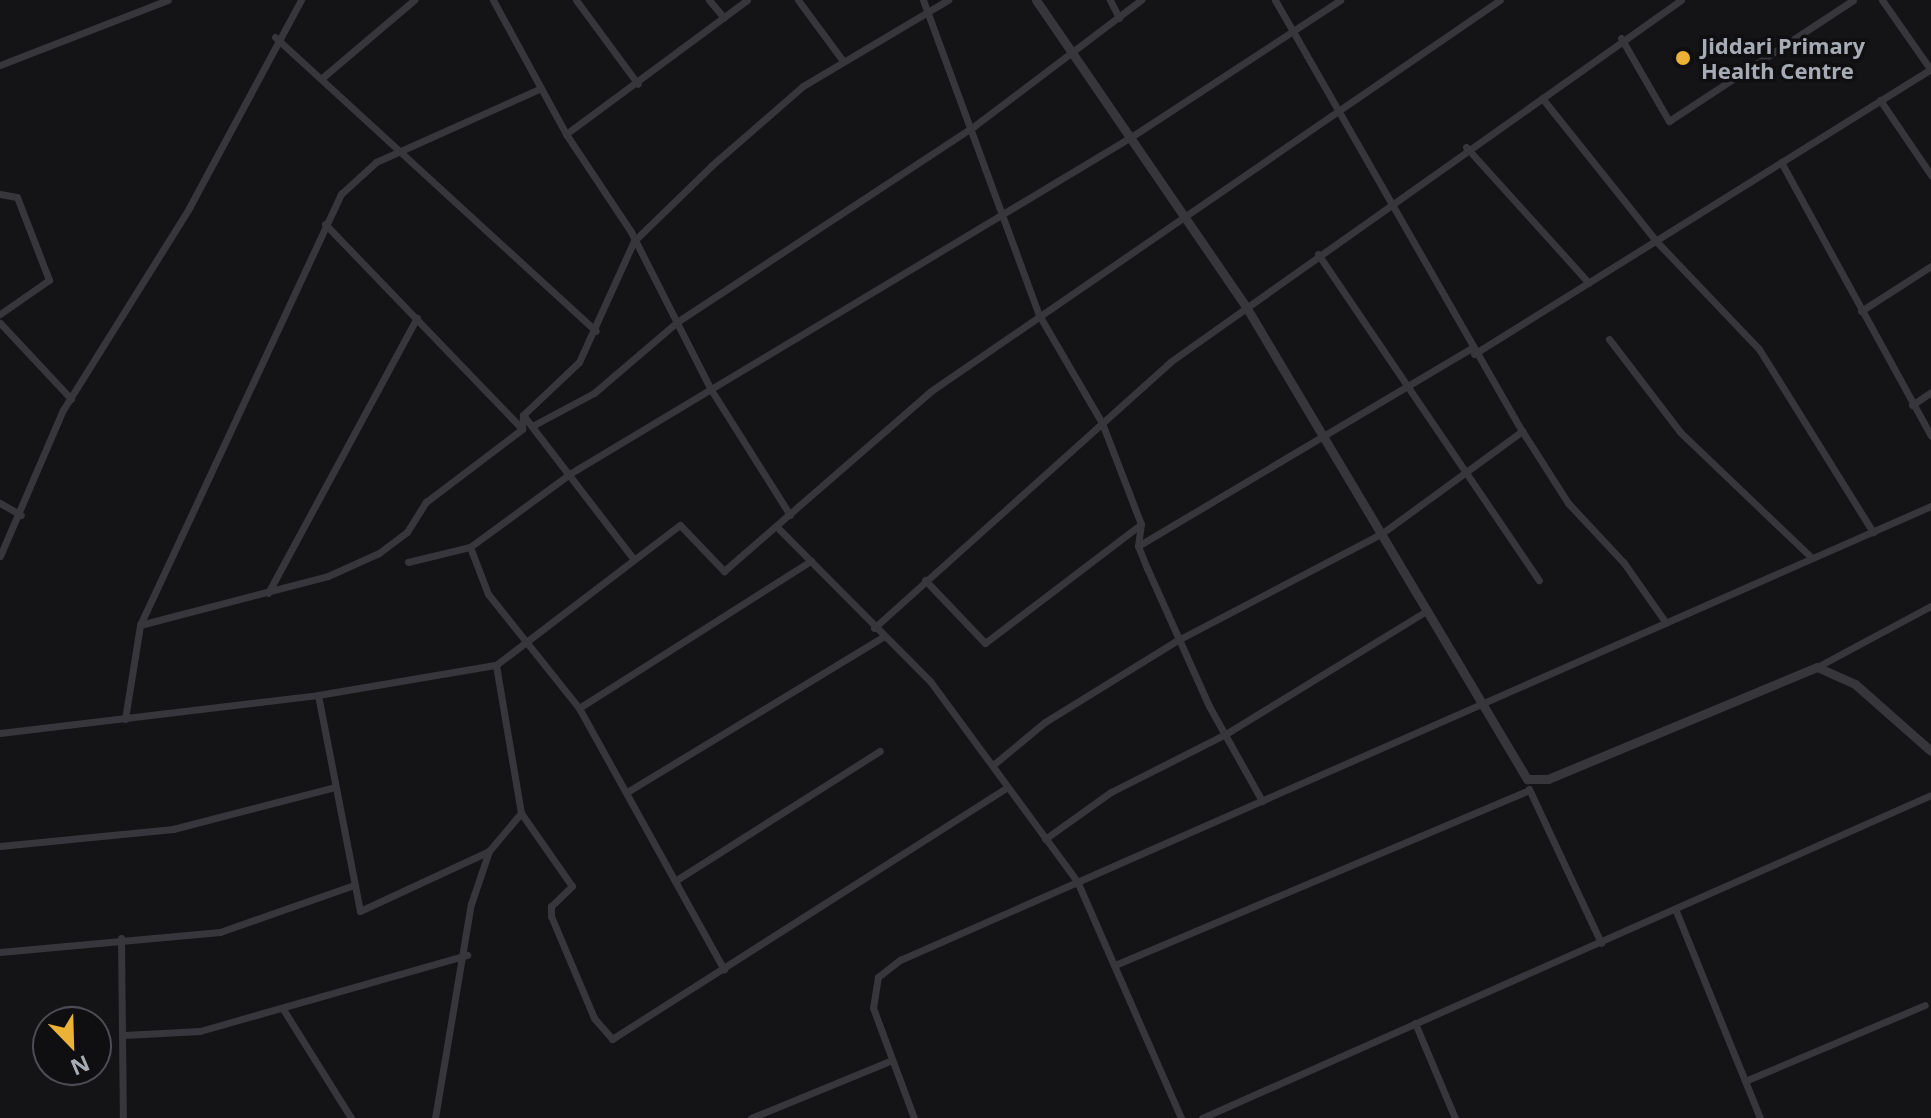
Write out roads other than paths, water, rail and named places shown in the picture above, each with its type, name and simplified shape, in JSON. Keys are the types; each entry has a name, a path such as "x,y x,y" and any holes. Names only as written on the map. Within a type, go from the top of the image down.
{"street":[{"path":"0,65 168,0"},
{"path":"0,556 71,399 189,208 275,37 301,0"},
{"path":"322,78 414,0"},
{"path":"493,0 539,89 634,241 710,388 790,515"},
{"path":"576,0 638,84"},
{"path":"709,0 724,18"},
{"path":"566,134 638,84 747,0"},
{"path":"798,0 843,61"},
{"path":"923,0 973,127 998,217 1039,315 1102,423 1141,524 1138,546 1178,640 1224,735 1262,801"},
{"path":"140,625 268,593 379,553 407,532 426,502 522,429 523,415 579,362 596,331 634,241 762,118 843,61 948,0"},
{"path":"1036,0 1075,51 1183,222 1245,305 1321,438 1428,610 1482,709 1527,779 1529,790 1601,943"},
{"path":"1110,0 1119,18"},
{"path":"534,425 543,427 619,376 677,322 973,127 1141,0"},
{"path":"1275,0 1472,351 1522,431 1568,503 1624,563 1666,623"},
{"path":"408,562 470,547 571,473 1131,137 1296,34 1340,0"},
{"path":"0,733 318,695 496,665 631,556 680,525 724,571 777,527 875,434 1039,315 1183,222 1500,0"},
{"path":"874,628 1102,423 1245,305 1466,147 1542,98 1621,38 1681,0"},
{"path":"1621,38 1669,121 1853,0"},
{"path":"1138,546 1408,385 1589,283 1931,70 1882,0"},
{"path":"275,37 322,78 398,155 596,331"},
{"path":"125,719 140,625 325,224 356,178 539,89"},
{"path":"1542,98 1657,242 1759,349 1873,532"},
{"path":"1880,100 1931,175"},
{"path":"1466,147 1589,283"},
{"path":"1781,162 1931,436"},
{"path":"0,194 17,197 49,280 0,314"},
{"path":"325,224 522,429"},
{"path":"1318,254 1469,468 1539,580"},
{"path":"1861,311 1931,266"},
{"path":"268,593 417,318"},
{"path":"0,323 71,399"},
{"path":"1609,339 1680,432 1811,557"},
{"path":"1912,405 1931,392"},
{"path":"523,415 571,473 631,556"},
{"path":"993,765 1045,722 1178,640 1381,534 1522,431"},
{"path":"0,503 21,515"},
{"path":"914,1118 890,1061 873,1008 878,977 900,960 1262,801 1482,709 1811,557 1931,506"},
{"path":"925,580 985,643 1141,524"},
{"path":"777,527 885,636 993,765 1006,788 1077,881 1181,1118"},
{"path":"470,547 488,594 529,639 579,708 678,879 724,970"},
{"path":"579,708 811,561"},
{"path":"1527,779 1548,779 1817,667 1931,606"},
{"path":"1045,839 1111,792 1224,735 1428,610"},
{"path":"627,792 885,636"},
{"path":"496,665 521,813 572,886 551,906 551,916 601,1032 612,1039 1006,788"},
{"path":"1817,667 1855,684 1931,751"},
{"path":"318,695 351,886 360,911 376,909 489,851"},
{"path":"678,879 880,751"},
{"path":"0,846 173,829 335,787"},
{"path":"1115,965 1529,790"},
{"path":"1202,1118 1676,911 1931,795"},
{"path":"435,1118 467,955 471,904 489,851 521,813"},
{"path":"0,952 121,938 220,932 351,886"},
{"path":"1676,911 1760,1118"},
{"path":"121,938 123,1118"},
{"path":"124,1035 200,1031 467,955"},
{"path":"1745,1081 1925,1005"},
{"path":"283,1009 351,1118"},
{"path":"1415,1023 1455,1118"},
{"path":"751,1118 890,1061"}],"place":[{"name":"Jiddari Primary Health Centre","path":"1683,58"}]}
